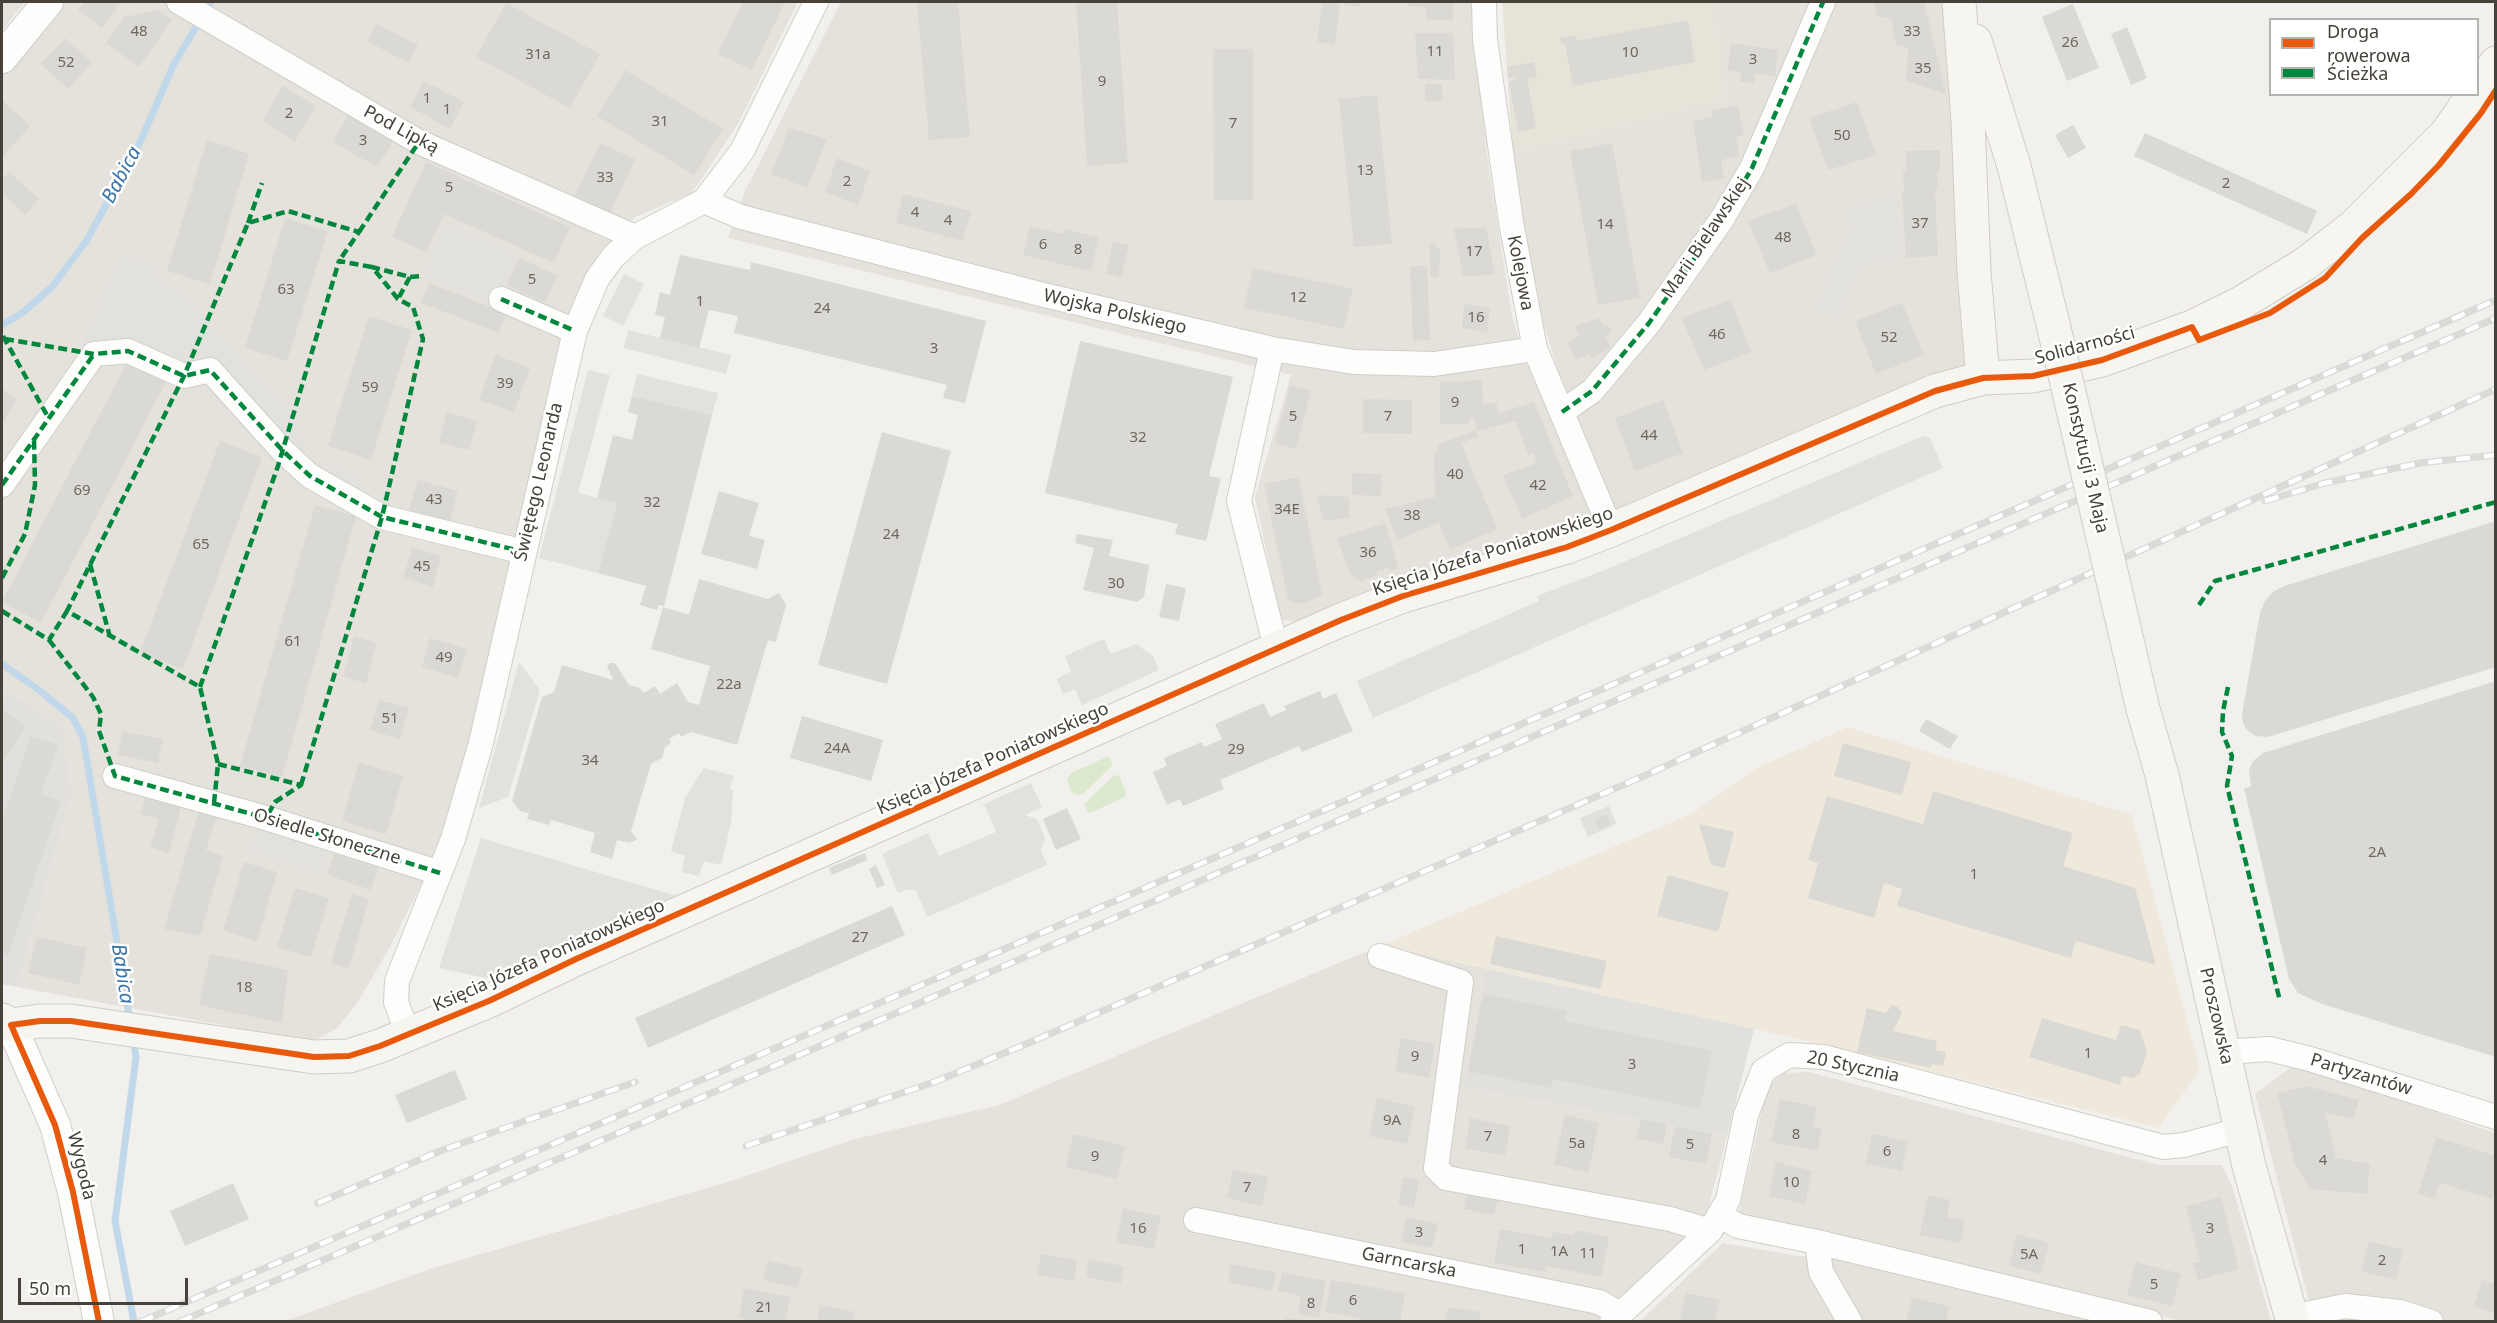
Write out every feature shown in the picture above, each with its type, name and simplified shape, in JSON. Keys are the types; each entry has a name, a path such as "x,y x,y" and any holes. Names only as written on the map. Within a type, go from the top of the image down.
{"main road":[{"path":"1961,2 1982,112 1974,272 1983,378"},
{"path":"2479,88 2496,63"},
{"name":"Solidarności","path":"1983,378 2033,376 2102,360 2192,327 2241,303 2306,264 2354,226 2447,133 2473,96"},
{"name":"Konstytucji 3 Maja","path":"1982,112 2025,205 2143,709"},
{"name":"Księcia Józefa Poniatowskiego","path":"6,1022 71,1021 314,1057 349,1056 380,1046 491,1000 576,959 1279,647 1403,596 1611,530 1935,391 1983,378"},
{"name":"Proszowska","path":"2143,709 2162,776 2240,1130 2292,1319"}],"street":[{"path":"2,58 48,2"},
{"name":"Świętego Leonarda","path":"408,1034 396,1002 397,981 453,840 481,743 575,330 597,279 613,257 635,237 704,201 742,151 816,2"},
{"name":"Kolejowa","path":"1484,2 1485,40 1511,222 1535,349 1611,530"},
{"name":"Marii Bielawskiej","path":"1562,412 1592,391 1622,356 1649,323 1722,219 1752,168 1823,2"},
{"name":"Pod Lipką","path":"185,5 418,142 635,237"},
{"name":"Wojska Polskiego","path":"704,201 741,217 1044,295 1272,349 1354,362 1434,364 1535,349"},
{"path":"501,299 575,330"},
{"path":"1272,349 1239,501 1272,632 1279,647"},
{"path":"2,485 94,354 128,351 184,376 210,370 283,452 310,476 382,518 524,552"},
{"name":"Osiedle Słoneczne","path":"115,776 214,803 440,873"},
{"path":"1380,956 1461,982 1436,1168 1446,1178 1670,1219 1738,1226 1817,1242 2150,1322"},
{"name":"Wygoda","path":"6,1022 56,1125 73,1192 99,1322"},
{"name":"Partyzantów","path":"2224,1052 2269,1050 2310,1059 2496,1116"},
{"name":"20 Stycznia","path":"1616,1318 1714,1223 1728,1200 1746,1115 1763,1071 1789,1054 1824,1057 2163,1147 2184,1145 2240,1130"},
{"name":"Garncarska","path":"1196,1220 1599,1302 1616,1318"},
{"path":"1817,1242 1821,1272 1850,1322"},
{"path":"2292,1319 2344,1306 2400,1312 2431,1322"}],"shaded area":[{"path":"2,2 25,2 2,30"},
{"path":"56,2 798,2 739,122 692,193 635,217 599,253 571,313 551,379 480,709 433,861 391,945 358,1002 337,1028 313,1042 17,987 71,796 2,689 2,65"},
{"path":"841,2 1476,2 1486,148 1512,317 1532,374 1595,517 1299,622 1281,620 1255,497 1291,375 728,238 745,191"},
{"path":"1502,2 1713,2 1727,99 1513,153"},
{"path":"1713,2 1952,2 1970,370 1627,514 1614,510 1575,430 1534,290 1513,153 1727,99"},
{"path":"1897,195 1901,258 1863,264 1839,317 1813,310 1850,229 1847,207"},
{"path":"445,222 517,256 498,306 423,276"},
{"path":"123,253 160,269 153,278 190,298 212,327 287,405 308,447 291,478 187,368 127,345 79,347"},
{"path":"624,274 644,284 623,326 603,316"},
{"path":"628,330 731,355 726,374 624,348"},
{"path":"588,370 610,375 578,493 617,503 598,573 539,558"},
{"path":"637,374 718,393 712,415 632,396"},
{"path":"1923,436 1930,438 1943,468 1373,718 1357,681 1539,601 1537,596"},
{"path":"337,463 364,482 357,491 325,473"},
{"path":"1104,639 1111,654 1136,644 1153,656 1159,670 1082,705 1075,689 1063,694 1057,679 1071,671 1065,656"},
{"path":"519,662 540,690 508,797 479,808"},
{"path":"2,689 62,726 71,796 17,987 2,984"},
{"path":"1848,727 2132,815 2200,1069 2159,1128 1824,1045 1382,945 1691,814 1759,767"},
{"path":"704,768 734,776 730,788 733,792 731,823 721,865 704,861 699,876 682,872 685,856 671,851 685,798"},
{"path":"1031,783 1042,807 1025,815 1037,819 1045,838 1041,851 1047,865 927,917 916,890 908,889 898,893 882,854 928,833 939,856 996,832 984,804"},
{"path":"1609,806 1616,824 1588,837 1580,818"},
{"path":"259,822 331,842 323,876 249,851"},
{"path":"481,838 680,897 486,978 439,968"},
{"path":"1382,945 1487,969 1463,1087 1727,1136 1707,1213 1687,1241 1598,1321 282,1322 430,1269 731,1181 855,1139 999,1105"},
{"path":"1487,969 1754,1029 1727,1136 1463,1087"},
{"path":"2290,1068 2321,1073 2495,1133 2495,1321 2314,1321 2255,1094"},
{"path":"1809,1072 2158,1165 2222,1165 2233,1189 2271,1321 2182,1321 1745,1223 1739,1212 1767,1088 1782,1073"},
{"path":"1723,1243 1798,1256 1861,1261 2111,1322 1639,1322"}],"green space":[{"path":"1109,756 1113,765 1083,794 1077,795 1071,792 1067,779 1071,773"},
{"path":"1119,775 1126,793 1125,797 1090,813 1087,811 1084,804 1113,776"}],"building":[{"path":"85,2 122,2 102,28 78,10"},
{"path":"743,2 785,2 752,70 718,54"},
{"path":"917,2 958,2 970,137 929,140"},
{"path":"1076,2 1117,2 1128,163 1087,166"},
{"path":"1322,2 1340,2 1335,45 1317,42"},
{"path":"1345,2 1360,2 1359,7 1344,5"},
{"path":"1407,2 1453,2 1453,21 1426,19 1426,7 1407,6"},
{"path":"1874,2 1924,2 1946,94 1906,81 1908,48 1896,45 1891,19 1877,16"},
{"path":"506,3 600,54 570,108 476,57"},
{"path":"2073,4 2099,68 2067,81 2042,17"},
{"path":"158,10 172,20 139,67 106,43 124,17"},
{"path":"1688,20 1695,62 1573,86 1565,44 1561,44 1560,38 1576,35 1577,41"},
{"path":"376,23 418,45 408,63 367,41"},
{"path":"2127,27 2147,78 2131,85 2111,34"},
{"path":"1415,33 1453,33 1455,80 1418,79"},
{"path":"65,38 92,63 68,89 41,64"},
{"path":"1731,43 1778,50 1775,76 1755,74 1754,83 1740,82 1741,72 1728,71"},
{"path":"1213,49 1253,49 1253,200 1214,200"},
{"path":"1534,62 1537,77 1527,78 1536,128 1518,132 1509,82 1516,80 1515,77 1508,78 1507,67"},
{"path":"625,70 723,129 694,175 597,116"},
{"path":"424,81 464,102 450,129 410,107"},
{"path":"1425,84 1442,84 1442,101 1425,101"},
{"path":"283,86 316,106 295,141 262,121"},
{"path":"1377,95 1392,244 1354,247 1339,99"},
{"path":"2,102 30,126 2,158"},
{"path":"1857,102 1876,155 1828,170 1809,118"},
{"path":"1738,105 1744,135 1736,136 1739,156 1721,160 1724,178 1702,182 1693,121 1713,117 1712,110"},
{"path":"349,114 394,140 377,167 333,142"},
{"path":"2073,125 2086,148 2068,158 2055,135"},
{"path":"789,128 827,139 807,188 771,174"},
{"path":"2145,133 2317,211 2307,234 2134,156"},
{"path":"207,140 249,154 210,284 167,271"},
{"path":"600,143 635,159 610,213 575,196"},
{"path":"1612,143 1640,298 1598,305 1570,151"},
{"path":"1940,150 1940,171 1937,171 1938,190 1935,190 1938,256 1906,258 1902,192 1904,192 1903,172 1906,171 1906,151"},
{"path":"837,158 870,171 858,205 825,192"},
{"path":"426,162 570,227 554,263 444,214 426,252 392,237"},
{"path":"9,172 39,199 25,215 2,193 2,180"},
{"path":"903,194 971,211 963,241 896,223"},
{"path":"1796,204 1817,255 1770,273 1748,221"},
{"path":"285,218 328,231 287,361 245,348"},
{"path":"1030,226 1063,234 1064,229 1099,237 1091,271 1023,255"},
{"path":"1486,227 1495,275 1463,276 1454,229"},
{"path":"1113,241 1129,245 1121,278 1106,274"},
{"path":"1430,243 1436,243 1436,249 1440,249 1439,277 1430,277"},
{"path":"680,255 750,270 751,262 986,321 965,403 943,398 947,385 734,333 738,316 709,310 699,348 660,338 665,317 655,315 660,292 670,295"},
{"path":"519,258 557,275 545,303 507,285"},
{"path":"1427,265 1430,340 1413,341 1410,267"},
{"path":"1253,268 1353,289 1344,329 1244,308"},
{"path":"429,283 506,313 499,333 421,303"},
{"path":"1730,300 1752,352 1704,370 1682,318"},
{"path":"1902,303 1924,355 1876,374 1855,321"},
{"path":"1464,304 1490,308 1487,332 1462,328"},
{"path":"369,316 412,330 371,460 328,446"},
{"path":"1599,318 1604,326 1608,325 1611,332 1605,336 1611,348 1591,358 1589,354 1576,360 1567,342 1579,336 1575,326"},
{"path":"1080,341 1233,377 1209,476 1221,478 1206,541 1175,534 1178,524 1045,493"},
{"path":"495,355 530,368 514,412 479,400"},
{"path":"127,362 166,382 41,623 2,602"},
{"path":"1482,380 1483,404 1496,403 1499,413 1534,402 1573,496 1522,519 1503,475 1537,463 1533,453 1528,455 1516,421 1477,431 1474,419 1469,418 1469,424 1440,424 1440,382"},
{"path":"1290,385 1311,390 1296,449 1275,444"},
{"path":"2,389 17,399 2,424"},
{"path":"632,396 712,415 664,606 659,605 657,610 640,605 646,586 598,573 617,503 597,498 613,435 632,440 638,415 628,412"},
{"path":"1363,399 1412,400 1412,434 1363,433"},
{"path":"1663,400 1683,453 1635,471 1615,418"},
{"path":"447,412 477,421 469,450 439,442"},
{"path":"1476,430 1478,437 1461,443 1497,529 1450,550 1439,523 1397,540 1385,509 1435,497 1434,454 1439,451 1437,445"},
{"path":"882,432 951,451 887,684 818,665"},
{"path":"220,441 262,457 183,669 140,653"},
{"path":"1352,473 1382,474 1381,496 1352,495"},
{"path":"1299,477 1322,596 1301,604 1288,600 1264,484"},
{"path":"418,480 458,491 450,521 409,510"},
{"path":"719,491 759,503 749,536 765,540 757,569 701,554"},
{"path":"1317,495 1349,497 1349,518 1323,521"},
{"path":"315,505 356,516 282,777 240,766"},
{"path":"2496,521 2496,667 2268,737 2255,736 2247,730 2242,714 2260,613 2265,601 2273,592 2284,586"},
{"path":"1386,523 1398,568 1390,571 1389,567 1377,572 1378,575 1361,582 1351,575 1337,538"},
{"path":"1077,534 1113,540 1109,556 1149,565 1144,597 1137,602 1083,590 1094,548 1075,543"},
{"path":"412,548 441,556 433,587 403,578"},
{"path":"699,579 768,599 779,593 786,605 776,642 768,640 737,745 691,732 681,737 679,733 669,739 671,743 665,747 662,758 651,764 631,831 637,839 630,843 617,840 612,859 590,852 595,833 551,820 549,825 527,819 529,813 520,811 512,801 542,697 554,692 562,665 613,680 607,666 615,663 629,685 640,688 644,693 655,686 660,694 677,683 688,702 699,705 710,666 651,649 663,607 689,615"},
{"path":"1166,584 1186,588 1179,621 1159,617"},
{"path":"354,636 377,643 366,683 343,677"},
{"path":"430,638 467,649 458,678 422,667"},
{"path":"2496,681 2496,1057 2322,1004 2298,993 2289,979 2244,788 2251,787 2249,769 2253,761 2263,753"},
{"path":"1320,691 1323,699 1336,693 1353,731 1302,752 1299,746 1220,780 1224,789 1183,806 1180,799 1167,805 1153,772 1167,766 1164,758 1202,742 1204,747 1222,739 1215,724 1264,703 1270,717 1286,710 1284,706"},
{"path":"379,700 409,708 400,739 370,730"},
{"path":"2,710 26,726 4,761 2,759"},
{"path":"802,716 883,740 871,781 790,758"},
{"path":"1926,719 1958,736 1950,749 1919,731"},
{"path":"122,731 163,739 158,763 118,755"},
{"path":"31,736 58,745 41,794 61,801 8,955 2,953 2,820"},
{"path":"1843,743 1911,762 1902,795 1834,776"},
{"path":"359,762 403,776 386,834 342,821"},
{"path":"1933,791 2073,833 2063,866 2135,888 2156,965 2076,941 2071,958 1897,906 1902,889 1884,883 1874,918 1808,898 1818,863 1808,860 1827,796 1923,824"},
{"path":"146,793 182,803 169,853 150,847 159,819 140,814"},
{"path":"200,806 218,812 206,850 223,856 200,936 164,929"},
{"path":"1067,808 1081,839 1056,850 1043,819"},
{"path":"1607,815 1610,824 1599,829 1595,820"},
{"path":"1699,824 1734,832 1725,868 1711,865"},
{"path":"865,853 867,860 832,875 829,868"},
{"path":"334,854 378,868 371,890 327,875"},
{"path":"244,862 277,872 257,941 223,931"},
{"path":"876,865 885,885 877,888 869,869"},
{"path":"1668,875 1729,892 1718,932 1657,916"},
{"path":"295,888 329,898 311,957 277,947"},
{"path":"352,894 369,899 349,969 331,963"},
{"path":"892,906 905,935 648,1048 635,1018"},
{"path":"1496,936 1607,961 1600,989 1490,964"},
{"path":"37,937 87,948 79,985 28,973"},
{"path":"210,954 288,970 282,1023 199,1005"},
{"path":"1483,994 1567,1011 1565,1021 1712,1051 1700,1109 1553,1079 1551,1088 1468,1071"},
{"path":"1892,1005 1898,1007 1902,1013 1893,1031 1937,1041 1935,1050 1946,1052 1943,1066 1932,1064 1931,1068 1857,1052 1867,1008 1886,1013"},
{"path":"2042,1018 2116,1040 2121,1025 2140,1030 2147,1051 2140,1074 2133,1078 2122,1076 2120,1085 2029,1057"},
{"path":"1401,1038 1435,1044 1429,1078 1395,1071"},
{"path":"455,1070 467,1099 407,1123 395,1095"},
{"path":"2307,1086 2359,1100 2353,1119 2325,1112 2336,1158 2370,1164 2367,1194 2310,1189 2295,1164 2277,1093"},
{"path":"1377,1098 1415,1107 1407,1144 1369,1136"},
{"path":"1780,1099 1817,1107 1813,1127 1822,1129 1817,1151 1771,1142"},
{"path":"1565,1115 1599,1123 1588,1173 1554,1164"},
{"path":"1470,1118 1510,1126 1505,1156 1465,1148"},
{"path":"1641,1119 1667,1124 1663,1144 1636,1139"},
{"path":"1675,1126 1712,1134 1706,1164 1669,1157"},
{"path":"1073,1134 1125,1146 1117,1179 1066,1167"},
{"path":"1872,1134 1908,1141 1902,1171 1866,1164"},
{"path":"2436,1137 2496,1156 2496,1188 2492,1199 2440,1183 2435,1199 2418,1194"},
{"path":"1776,1162 1812,1171 1805,1204 1769,1196"},
{"path":"1233,1169 1268,1177 1262,1206 1227,1198"},
{"path":"1403,1177 1419,1180 1414,1208 1398,1205"},
{"path":"233,1183 249,1219 185,1246 170,1211"},
{"path":"1468,1189 1498,1196 1494,1215 1464,1209"},
{"path":"1928,1195 1950,1200 1947,1217 1965,1220 1960,1243 1920,1235"},
{"path":"2221,1197 2239,1269 2198,1280 2193,1263 2200,1262 2186,1206"},
{"path":"1123,1208 1161,1216 1154,1249 1116,1242"},
{"path":"1407,1217 1438,1224 1432,1248 1401,1241"},
{"path":"1500,1229 1551,1238 1552,1232 1574,1235 1575,1230 1609,1237 1601,1277 1546,1266 1545,1272 1494,1263"},
{"path":"2017,1234 2049,1243 2041,1274 2009,1266"},
{"path":"2369,1241 2403,1250 2396,1280 2361,1271"},
{"path":"1041,1254 1077,1260 1074,1281 1037,1275"},
{"path":"768,1260 803,1269 798,1288 763,1280"},
{"path":"1089,1260 1124,1266 1121,1284 1086,1277"},
{"path":"2136,1262 2181,1274 2172,1306 2127,1295"},
{"path":"1231,1264 1276,1272 1272,1291 1228,1282"},
{"path":"1282,1272 1326,1281 1319,1318 1298,1313 1301,1296 1278,1291"},
{"path":"1331,1280 1405,1293 1400,1322 1376,1322 1325,1312"},
{"path":"2482,1280 2496,1284 2496,1313 2474,1307"},
{"path":"744,1288 790,1297 785,1322 755,1322 739,1318"},
{"path":"1686,1293 1720,1300 1715,1322 1679,1322"},
{"path":"1912,1298 1949,1306 1946,1322 1906,1322"},
{"path":"820,1305 854,1312 853,1322 817,1322"},
{"path":"1448,1307 1481,1312 1479,1322 1445,1322"},
{"path":"1285,1317 1303,1321 1303,1322 1284,1322"}],"waterway":[{"name":"Babica","path":"2,325 22,313 52,287 87,240 141,140 174,64 211,2"},
{"name":"Babica","path":"2,664 73,718 83,737 130,1021"},
{"name":"Babica","path":"133,1038 136,1057 115,1221 134,1322"}],"railway":[{"path":"140,1322 977,961 2496,300"},
{"path":"179,1322 2496,318"},
{"path":"746,1146 937,1081 1038,1039 1646,775 2496,389"},
{"path":"2265,501 2325,483 2420,463 2496,455"},
{"path":"318,1203 440,1151 635,1082"}],"marked path":[{"path":"1562,412 1592,391 1649,323 1722,219 1752,168 1823,2"},
{"path":"359,232 419,142"},
{"path":"248,223 262,183"},
{"path":"214,803 218,764 200,687 67,611 184,376 248,223 288,211 359,232 339,261"},
{"path":"200,687 278,466 339,261 372,267"},
{"path":"301,785 382,517 423,339 413,307 398,299 372,267 410,277 398,299"},
{"path":"410,277 423,276"},
{"path":"501,299 575,331"},
{"path":"3,336 48,417"},
{"path":"5,339 94,354 128,351 184,376 210,370 283,451 310,476 382,517 524,552"},
{"path":"2,485 94,354"},
{"path":"2,578 25,534 35,485 34,438"},
{"path":"2199,605 2215,581 2496,502"},
{"path":"90,564 110,637"},
{"path":"2,611 49,640 67,611"},
{"path":"49,640 93,697 101,714 99,731 115,776 266,818 440,873"},
{"path":"2228,687 2222,732 2232,756 2227,786 2280,1001"},
{"path":"218,764 301,785 275,802 266,818"}],"cycle path":[{"path":"99,1322 73,1192 55,1125 11,1025 40,1021 71,1021 314,1057 349,1056 380,1046 491,1000 576,959 1341,620 1403,596 1567,547 1935,391 1983,378 2033,376 2102,360 2192,327 2199,340 2270,313 2325,278 2362,238 2411,194 2439,165 2481,113 2496,90"}]}
